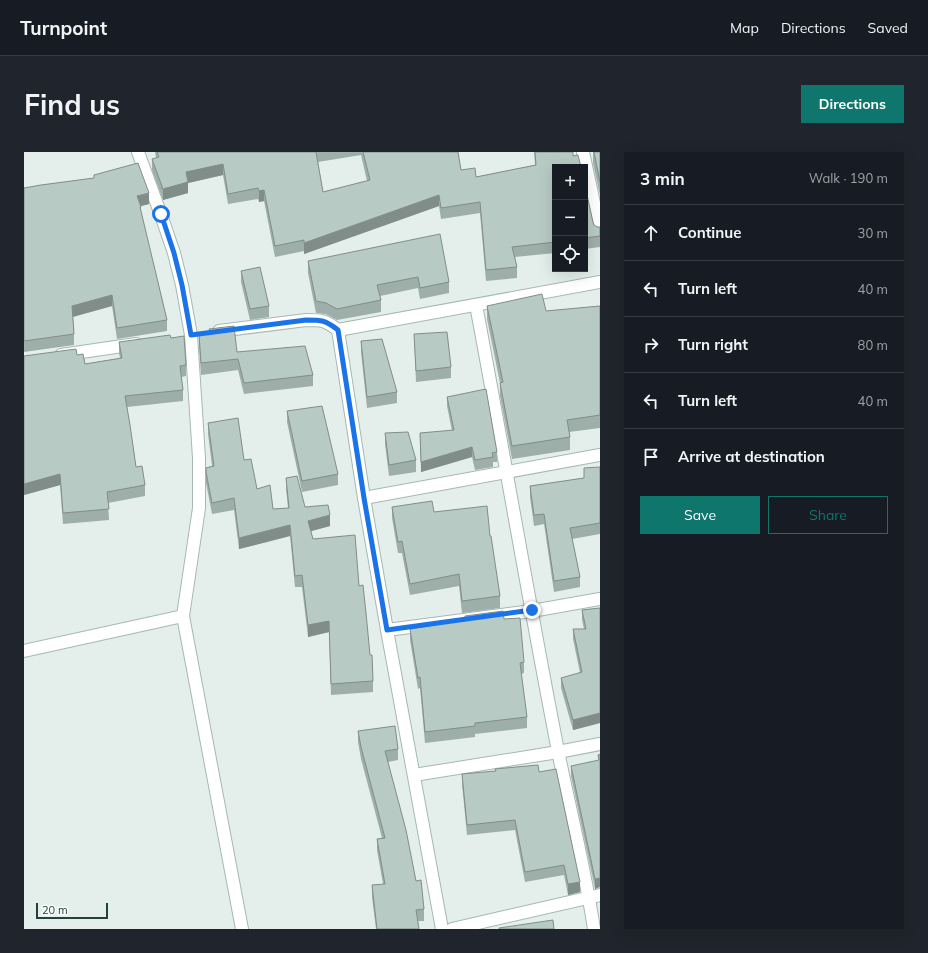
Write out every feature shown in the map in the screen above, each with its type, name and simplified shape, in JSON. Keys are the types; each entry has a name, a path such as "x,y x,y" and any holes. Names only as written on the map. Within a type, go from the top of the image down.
{"street":[{"path":"138,152 174,253 195,335 199,508 184,616 242,929"},
{"path":"583,152 600,231"},
{"path":"338,330 600,282"},
{"path":"476,305 558,752 595,896 594,929"},
{"path":"195,335 306,320 320,320 328,322 338,330 364,498 442,929"},
{"path":"47,357 145,342"},
{"path":"364,498 600,455"},
{"path":"387,630 600,599"},
{"path":"24,651 184,616"},
{"path":"414,775 600,744"},
{"path":"452,929 595,896"}],"building":[{"path":"157,152 316,152 323,192 370,180 363,152 458,152 461,170 475,168 476,177 536,165 535,152 573,152 573,156 578,155 580,164 552,164 552,242 512,247 517,267 486,270 480,202 441,208 439,195 304,243 304,240 275,246 264,190 259,191 258,188 228,194 223,164 186,172 188,182 163,189 152,159 159,157"},
{"path":"594,152 600,152 600,182"},
{"path":"138,163 149,193 137,196 141,207 167,320 117,328 112,295 72,306 74,334 24,341 24,188 94,178 94,175"},
{"path":"588,200 594,225 600,227 600,236 588,238"},
{"path":"440,234 449,282 420,288 418,277 377,285 381,300 337,309 326,303 316,301 308,261"},
{"path":"260,267 269,306 250,309 241,271"},
{"path":"542,294 546,311 600,306 600,415 567,420 570,437 512,446 500,383 503,382 487,306"},
{"path":"234,326 237,352 305,346 313,375 244,383 238,359 201,363 199,334 210,333 209,329"},
{"path":"447,332 451,367 416,371 414,334"},
{"path":"170,335 171,338 184,336 186,365 180,366 183,390 125,396 136,467 142,466 145,485 107,492 109,509 63,513 60,474 24,484 24,356 76,349 77,355 83,354 85,364 122,358 119,342"},
{"path":"382,339 397,392 367,397 361,341"},
{"path":"486,389 497,452 492,453 493,457 475,460 472,447 421,462 420,433 454,430 447,397"},
{"path":"322,406 338,474 302,481 287,411"},
{"path":"238,418 244,460 251,459 257,489 270,485 273,509 289,508 286,478 297,476 305,507 328,505 330,515 308,521 313,539 355,535 359,586 363,585 370,655 372,655 373,681 331,684 329,621 308,625 302,575 295,576 290,525 239,538 234,498 212,503 206,472 206,468 214,466 208,423"},
{"path":"408,432 416,460 389,465 385,433"},
{"path":"600,467 600,523 570,528 580,577 554,581 544,514 534,515 530,486 584,478 584,468"},
{"path":"432,501 434,512 487,506 490,536 500,596 462,601 459,574 410,584 402,541 398,542 392,507"},
{"path":"600,608 600,713 573,720 561,678 582,672 573,629 586,629 582,610"},
{"path":"503,611 504,619 520,618 524,662 520,663 527,717 475,723 475,726 425,732 420,677 418,678 410,629 465,620 465,616"},
{"path":"395,726 398,749 385,751 406,830 416,881 421,880 424,909 416,910 419,929 377,929 372,885 385,884 377,839 385,838 358,731"},
{"path":"600,754 600,878 595,879 571,766 599,760 598,755"},
{"path":"538,765 539,772 556,769 580,882 568,884 564,865 525,872 515,820 467,825 462,774"},
{"path":"553,920 554,929 499,929 499,928"}],"route":[{"path":"161,214 174,253 182,285 191,335 306,320 320,320 328,322 338,330 364,498 387,630 532,610"}]}
